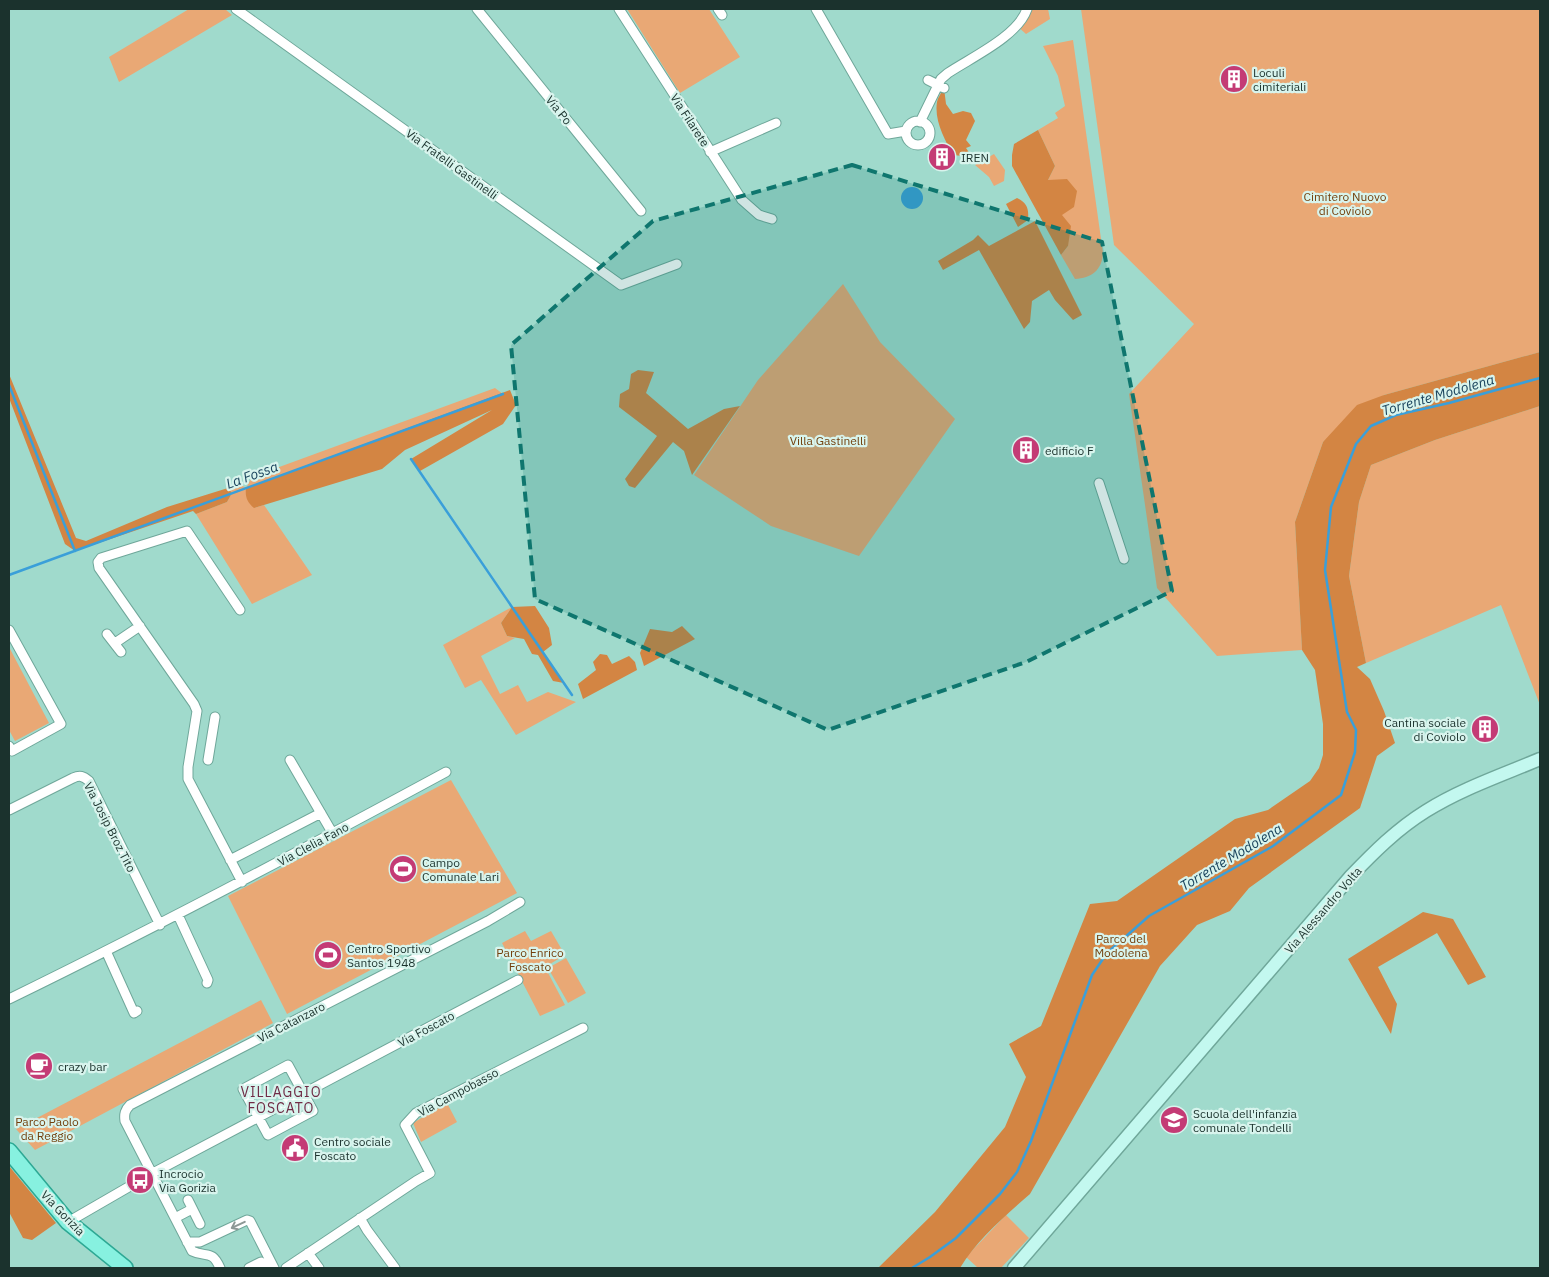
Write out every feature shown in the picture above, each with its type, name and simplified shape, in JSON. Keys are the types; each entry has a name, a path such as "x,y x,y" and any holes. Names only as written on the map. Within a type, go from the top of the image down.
{"main road":[{"name":"Via Gorizia","path":"9,1151 68,1222 125,1268"}],"street":[{"name":"Via Fratelli Gastinelli","path":"236,9 621,285 677,264"},
{"name":"Via Po","path":"477,9 641,211"},
{"name":"Via Filarete","path":"619,9 742,200 759,215 772,219"},
{"path":"816,9 888,134 906,131"},
{"path":"920,122 930,130 929,137 926,142 920,145 912,144 907,138 906,131 910,125 920,122 948,73 1014,29 1024,17 1027,9"},
{"path":"928,80 941,86"},
{"path":"710,152 776,123"},
{"path":"1099,483 1124,559"},
{"path":"240,610 187,531 101,558 98,562 99,568 194,704 197,711 188,767 188,779 242,882"},
{"path":"115,643 140,626"},
{"path":"9,630 61,724 12,751 9,746"},
{"path":"107,634 121,652"},
{"path":"208,760 215,717"},
{"path":"193,739 211,741"},
{"name":"Via Alessandro Volta","path":"1014,1268 1091,1179 1102,1157 1123,1131 1131,1123 1147,1113 1352,876 1386,842 1408,823 1443,801 1540,759"},
{"path":"290,760 333,834"},
{"name":"Via Clelia Fano","path":"9,999 160,925 446,772"},
{"name":"Via Josip Broz Tito","path":"9,810 78,776 89,780 160,925"},
{"path":"230,860 321,813"},
{"name":"Via Catanzaro","path":"151,1174 125,1121 126,1108 130,1105 520,902"},
{"path":"178,915 208,980 207,982"},
{"path":"106,951 134,1013 136,1012"},
{"name":"Via Foscato","path":"68,1222 151,1174 518,980"},
{"name":"Via Campobasso","path":"286,1268 430,1173 405,1125 416,1113 583,1028"},
{"path":"288,1065 313,1111 268,1135 259,1117 243,1089 288,1065"},
{"path":"151,1174 194,1253 208,1254 213,1257 220,1268"},
{"path":"188,1200 200,1224"},
{"path":"175,1218 192,1209"},
{"path":"360,1218 395,1268"},
{"path":"187,1242 200,1242 247,1220 250,1221 266,1262 274,1268"},
{"path":"308,1253 319,1268"},
{"path":"249,1268 266,1262"}],"highlighted area":[{"path":"852,165 1102,242 1172,591 1026,662 828,730 535,599 511,345 653,221"}],"green space":[{"path":"189,9 225,9 232,15 119,82 109,57"},
{"path":"627,9 709,9 740,57 680,93"},
{"path":"1027,9 1048,9 1050,19 1026,34 1017,26"},
{"name":"Cimitero Nuovo di Coviolo","path":"1081,9 1540,9 1540,352 1384,395 1323,442 1295,522 1302,650 1217,656 1157,588 1129,394 1194,324 1114,245"},
{"path":"1073,40 1103,253 1101,264 1095,272 1086,277 1075,279 1061,255 1068,246 1061,215 1048,180 1055,166 1038,130 1058,118 1055,113 1065,106 1058,76 1043,46"},
{"path":"944,88 946,104 953,114 963,111 971,113 975,121 966,140 971,146 966,148 972,157 953,155 941,130 936,109 939,96"},
{"path":"1038,130 1055,166 1048,180 1067,179 1077,191 1074,207 1062,215 1071,226 1068,246 1061,255 1012,166 1014,144"},
{"path":"994,154 1005,170 1004,181 994,186 989,177 975,165"},
{"path":"1017,198 1027,206 1028,212 1028,220 1018,227 1006,204"},
{"path":"1035,221 1082,315 1073,320 1055,300 1049,290 1032,301 1030,322 1024,329 979,250 943,270 938,261 978,235 989,246"},
{"name":"Villa Gastinelli","path":"843,284 880,342 955,419 859,556 771,526 694,475 758,380"},
{"name":"Parco del Modolena","path":"1540,352 1540,406 1435,440 1371,465 1359,502 1349,576 1366,663 1357,667 1370,679 1395,743 1377,756 1360,808 1249,888 1230,911 1197,925 1160,966 1030,1194 983,1238 960,1268 878,1268 935,1212 1005,1127 1026,1077 1009,1044 1041,1026 1090,904 1117,901 1235,819 1268,810 1310,781 1319,768 1323,755 1323,724 1315,670 1302,650 1295,522 1323,442 1357,405 1384,395"},
{"path":"638,370 654,372 646,393 688,429 724,409 740,406 692,475 684,451 673,442 635,488 629,486 625,479 657,436 619,407 620,394 629,389 631,374"},
{"path":"9,374 76,538 86,541 167,507 228,488 232,493 227,502 196,514 193,511 75,551 65,544 9,398"},
{"path":"495,388 503,394 254,508 264,505 312,575 252,604 196,514 227,502 232,493 228,488 239,484 246,488 252,477"},
{"path":"510,390 516,405 503,424 420,471 411,459 492,410 405,450 382,469 254,508 247,499 246,488"},
{"path":"1540,406 1540,705 1501,605 1366,663 1349,576 1359,502 1371,465 1435,440"},
{"path":"535,606 549,628 552,645 543,652 564,683 553,681 538,655 532,654 524,639 507,636 501,623 512,607"},
{"path":"512,607 501,623 507,636 515,638 481,656 500,694 518,685 527,702 548,692 576,702 516,735 481,680 465,688 443,645"},
{"path":"682,626 695,639 644,666 640,653 650,629 672,632"},
{"path":"9,647 49,723 15,741 9,730"},
{"path":"600,654 607,655 612,664 629,656 635,662 637,670 583,699 578,684 596,670 593,662"},
{"name":"Centro Sportivo Santos 1948","path":"451,780 517,893 287,1014 228,896"},
{"path":"1423,912 1453,919 1486,977 1468,985 1437,933 1378,967 1397,1004 1391,1034 1348,959"},
{"name":"Parco Enrico Foscato","path":"525,931 531,941 551,931 565,955 545,967 565,1005 540,1016 502,943"},
{"path":"566,958 586,993 568,1003 548,968"},
{"name":"Parco Paolo da Reggio","path":"261,1000 273,1023 35,1150 16,1129"},
{"path":"447,1103 457,1122 421,1142 413,1123"},
{"path":"9,1166 56,1223 32,1240 23,1238 9,1212"},
{"path":"1006,1215 1029,1238 1001,1268 978,1268 966,1257"}],"water":[{"path":"912,187 920,190 923,198 920,206 912,209 904,206 901,198 904,190"}],"waterway":[{"name":"Torrente Modolena","path":"912,1268 956,1238 1000,1194 1017,1172 1031,1141 1092,975 1107,953 1149,916 1273,846 1341,795 1355,752 1356,730 1347,712 1325,570 1331,507 1356,444 1371,426 1396,415 1449,403 1540,378"},
{"path":"9,385 75,551"},
{"name":"La Fossa","path":"9,575 503,394"},
{"path":"411,459 572,695"}],"place":[{"name":"Loculi cimiteriali","path":"1234,79"},
{"name":"IREN","path":"942,157"},
{"name":"edificio F","path":"1026,450"},
{"name":"Cantina sociale di Coviolo","path":"1485,729"},
{"name":"Campo Comunale Lari","path":"403,869"},
{"name":"Centro Sportivo Santos 1948","path":"328,955"},
{"name":"crazy bar","path":"39,1066"},
{"name":"Scuola dell'infanzia comunale Tondelli","path":"1174,1120"},
{"name":"Centro sociale Foscato","path":"295,1148"},
{"name":"Incrocio Via Gorizia","path":"140,1180"}],"district":[{"name":"VILLAGGIO FOSCATO","path":"281,1100"}]}
